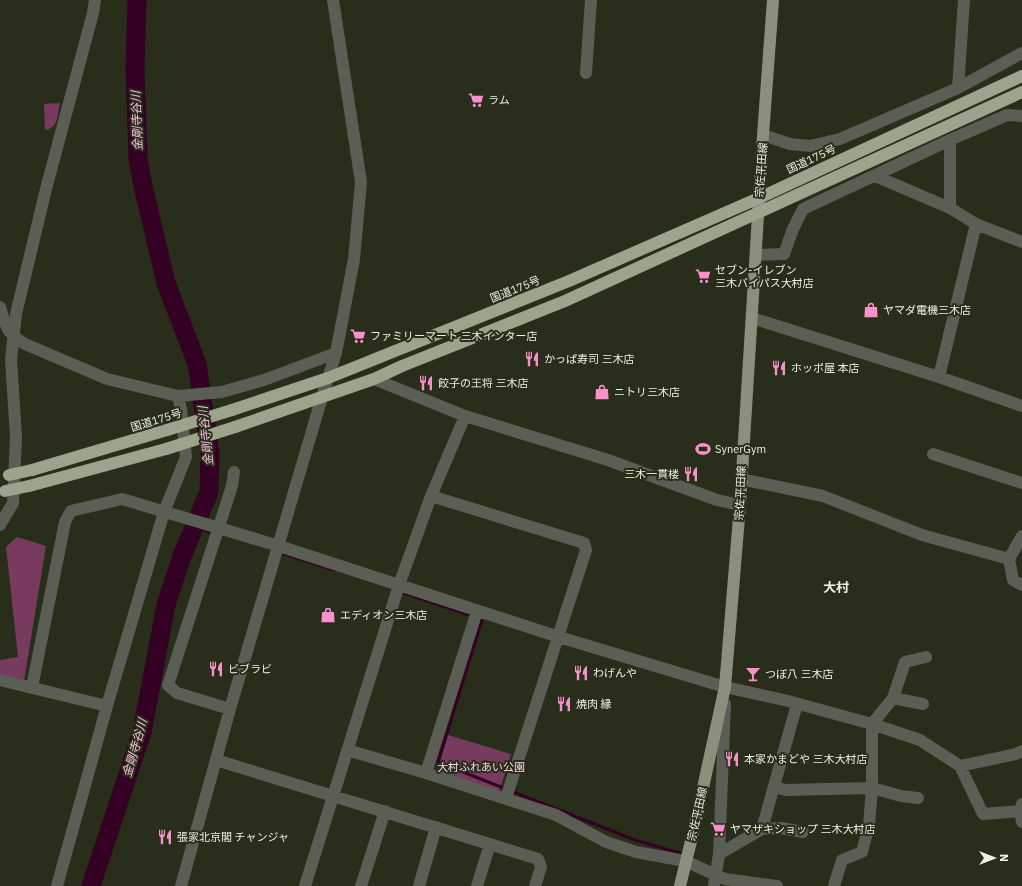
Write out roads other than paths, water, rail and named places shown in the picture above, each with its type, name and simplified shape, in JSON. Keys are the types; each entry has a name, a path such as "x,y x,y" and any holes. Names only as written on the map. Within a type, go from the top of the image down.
{"highway":[{"name":"国道175号","path":"5,477 167,430 328,378 569,281 759,198 1022,76"},
{"path":"2,492 166,449 236,427 374,378 564,301 1022,92"}],"main road":[{"name":"宗佐平田線","path":"680,886 725,687 740,505 773,0"}],"street":[{"path":"0,525 14,503 16,438 11,360 16,314 44,196 93,13 95,0"},
{"path":"181,886 230,709 336,353 354,259 361,182 333,0"},
{"path":"586,73 592,0"},
{"path":"958,88 964,0"},
{"path":"763,136 790,144 810,146 840,139 958,88 1022,53"},
{"path":"756,255 784,254 793,229 803,210 950,140 1007,115 1022,116"},
{"path":"950,140 950,208"},
{"path":"875,176 950,208 976,224 1022,242"},
{"path":"939,377 976,224"},
{"path":"0,307 8,331 14,337 26,344 107,379 178,396 222,392 264,380 336,353"},
{"path":"752,318 939,377 1022,406"},
{"path":"374,378 465,416 608,460 717,500 740,505"},
{"path":"57,886 107,706 164,512 186,457 181,409 178,396"},
{"path":"305,886 399,585 431,496 465,416"},
{"path":"933,454 1022,483"},
{"path":"230,709 177,693 168,685 214,527 232,486 234,472"},
{"path":"741,479 823,496 922,535 1009,559"},
{"path":"431,496 584,543 586,550 506,798"},
{"path":"32,687 65,522 71,511 122,498 279,546 559,637 725,687 872,724 920,740 960,766 983,814 1021,812"},
{"path":"1009,559 1019,549 1022,536"},
{"path":"1009,559 1013,580 1022,585"},
{"path":"426,773 478,611"},
{"path":"834,886 842,860 862,852 869,825 872,788 872,724 893,698 905,662 926,657"},
{"path":"0,680 107,706"},
{"path":"715,880 719,854 725,687"},
{"path":"893,698 923,704"},
{"path":"762,829 797,704"},
{"path":"347,750 426,773 556,815 606,842 636,852 685,861 715,880 724,879 777,886"},
{"path":"960,766 1016,754 1022,751"},
{"path":"216,760 538,859 540,867 535,886"},
{"path":"774,787 786,790 872,788 901,796 918,798"},
{"path":"361,886 385,811"},
{"path":"418,886 436,827"},
{"path":"719,854 762,829 781,828 803,832"},
{"path":"477,886 490,844"}],"waterway":[{"name":"金剛寺谷川","path":"91,886 142,732 166,605 182,556 209,492 210,453 197,364 166,283 143,186 138,158 135,70 137,0"},
{"path":"193,527 214,533"},
{"path":"278,552 334,570"},
{"path":"404,593 472,616"},
{"path":"478,618 482,620 438,762 506,789"},
{"path":"511,791 635,840 680,853"}],"place":[{"name":"ラム","path":"476,100"},
{"name":"セブン-イレブン 三木バイパス大村店","path":"703,276"},
{"name":"ヤマダ電機三木店","path":"871,310"},
{"name":"ファミリーマート 三木インター店","path":"358,336"},
{"name":"かっぱ寿司 三木店","path":"532,359"},
{"name":"ホッポ屋 本店","path":"779,368"},
{"name":"餃子の王将 三木店","path":"426,383"},
{"name":"ニトリ三木店","path":"602,392"},
{"name":"SynerGym","path":"703,449"},
{"name":"三木一貫楼","path":"691,474"},
{"name":"エディオン三木店","path":"328,615"},
{"name":"ビブラビ","path":"216,669"},
{"name":"わげんや","path":"581,673"},
{"name":"つぼ八 三木店","path":"753,674"},
{"name":"焼肉 縁","path":"564,704"},
{"name":"本家かまどや 三木大村店","path":"732,759"},
{"name":"ヤマザキショップ 三木大村店","path":"718,829"},
{"name":"張家北京閣 チャンジャ","path":"165,837"}],"district":[{"name":"大村","path":"836,587"}],"park label":[{"name":"大村ふれあい公園","path":"481,767"}]}
